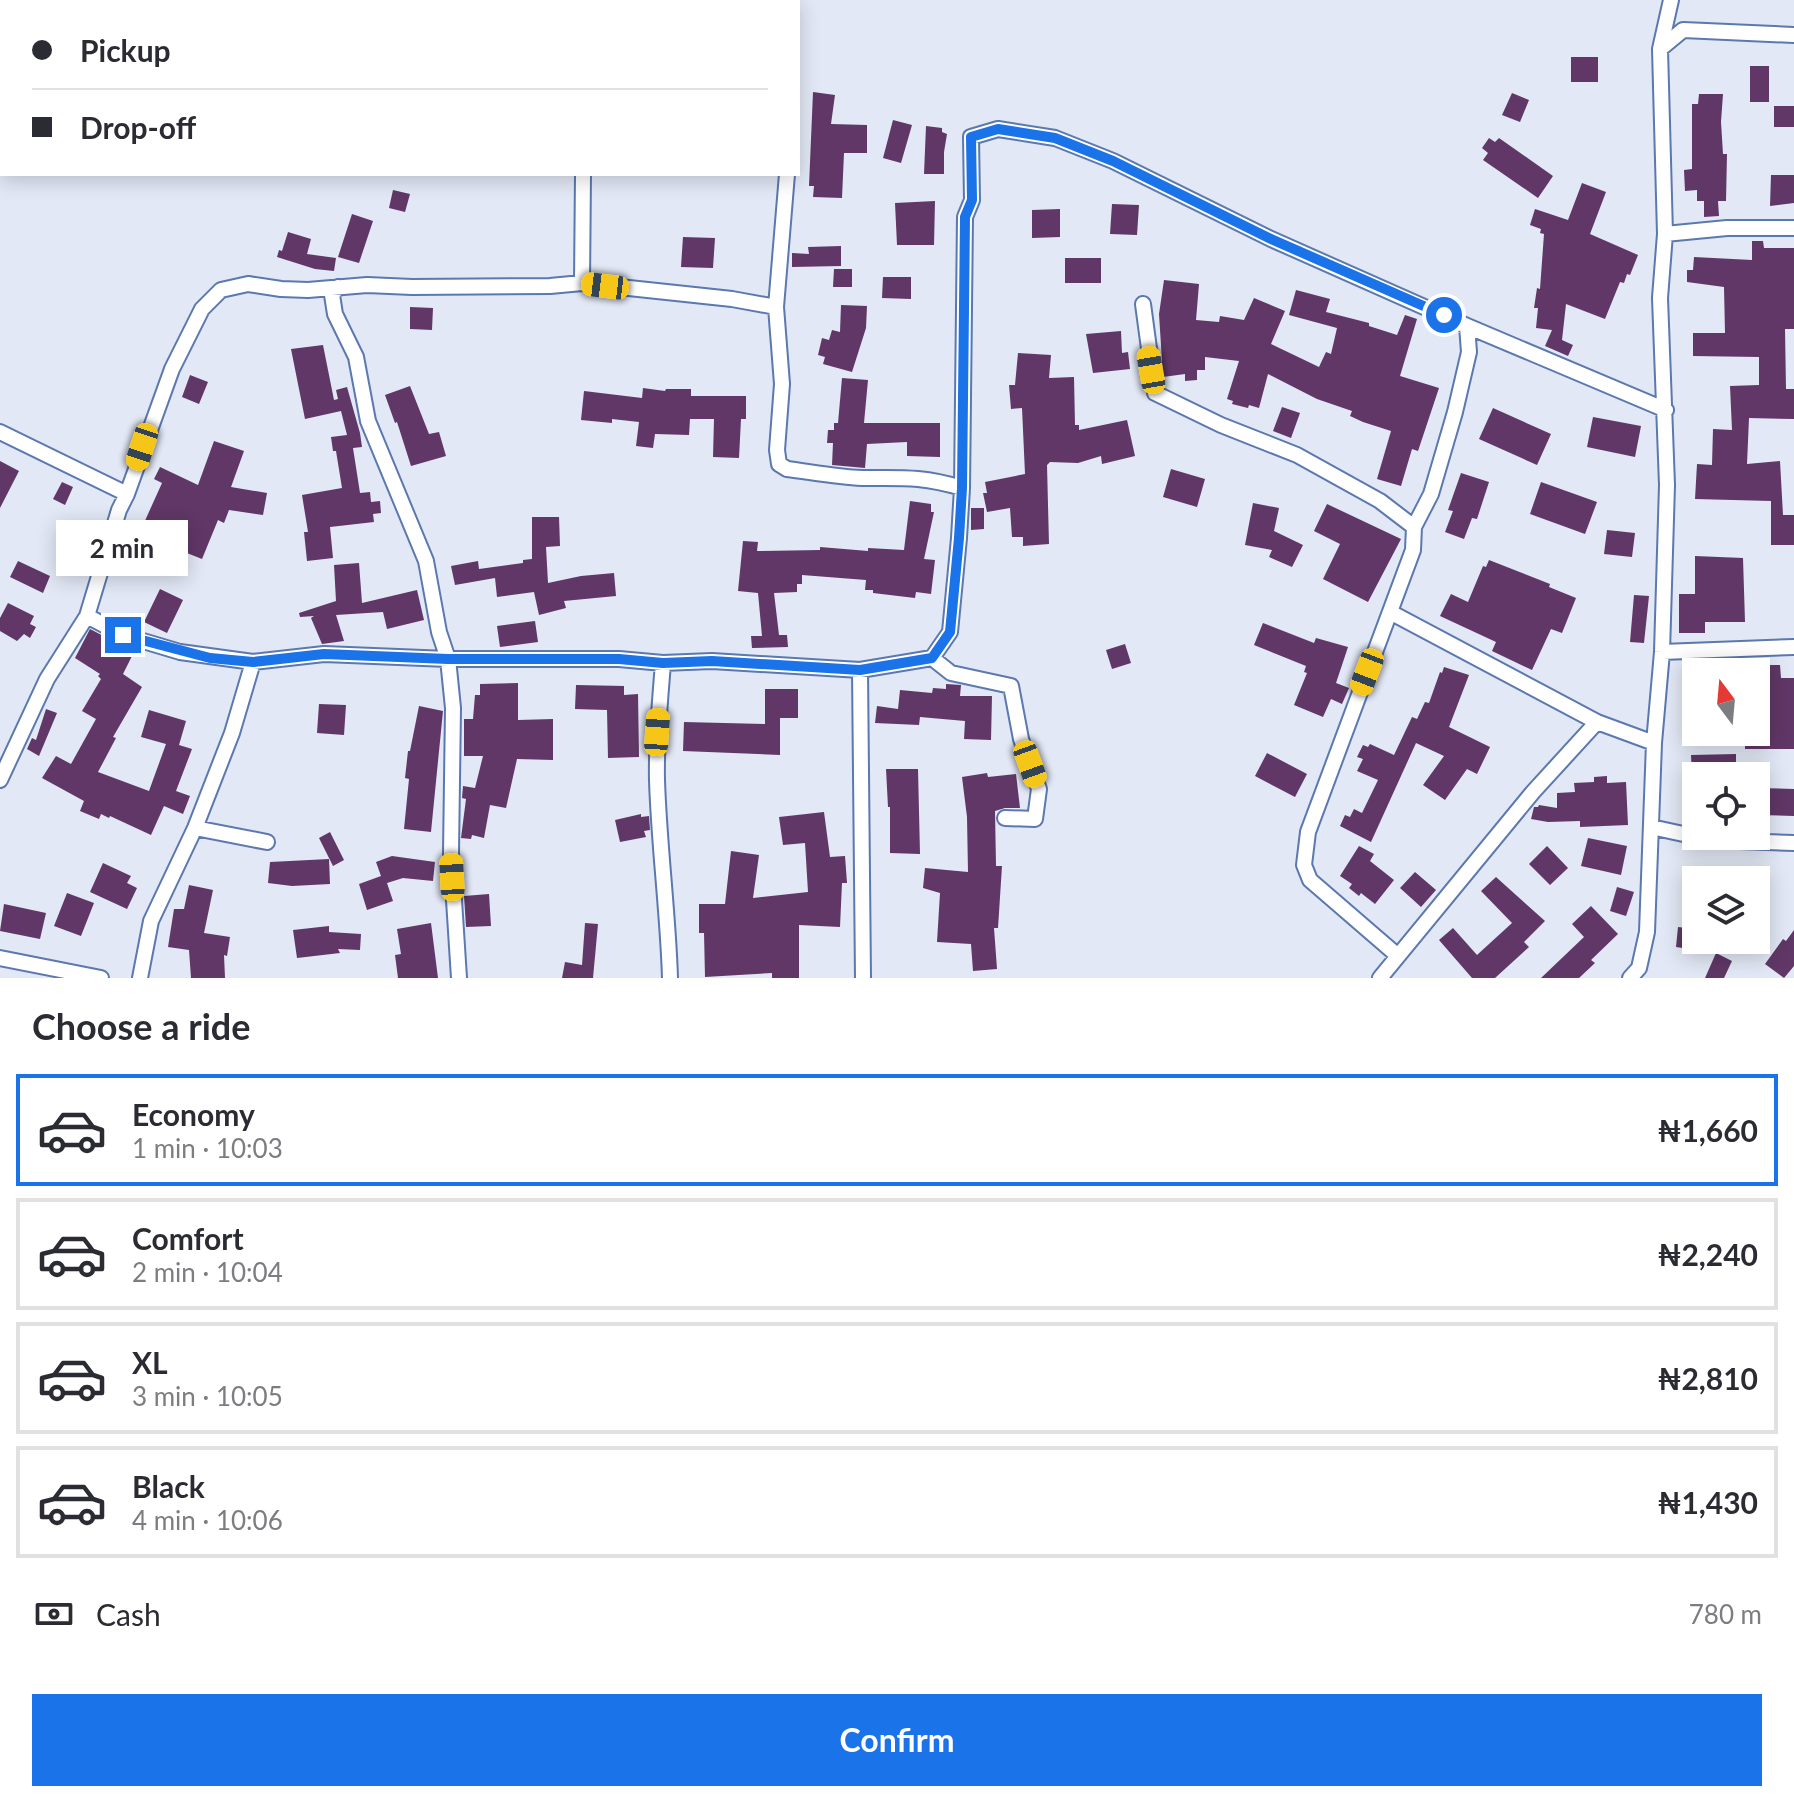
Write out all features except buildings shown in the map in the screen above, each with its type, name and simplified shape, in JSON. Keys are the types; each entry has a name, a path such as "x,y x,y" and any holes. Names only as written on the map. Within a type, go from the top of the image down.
{"street":[{"path":"1630,978 1639,968 1645,950 1654,743 1662,652 1667,485 1660,298 1665,234 1660,49 1671,0"},
{"path":"1660,49 1683,30 1794,35"},
{"path":"87,616 123,635 180,652 253,662 324,654 448,659 619,659 663,663 712,661 860,670 932,658 950,632 962,488 964,232 965,217 972,200 971,137 998,129 1055,138 1113,161 1271,239 1666,410"},
{"path":"582,283 583,176"},
{"path":"787,176 776,307 782,384 777,450 779,464 787,469 861,478 891,476 931,479 962,488"},
{"path":"1665,234 1727,228 1794,228"},
{"path":"0,780 47,679 87,616 119,510 172,369 202,309 221,290 248,284 281,289 582,283 776,307"},
{"path":"338,287 332,295 335,314 356,357 368,421 426,561 439,632 448,659 453,708 451,853 459,978"},
{"path":"1143,304 1155,393 1221,425 1297,455 1380,501 1414,527"},
{"path":"1398,956 1310,880 1304,865 1308,832 1413,550 1414,527 1431,494 1469,352 1467,326"},
{"path":"0,432 127,494"},
{"path":"1390,612 1597,722 1654,743"},
{"path":"1662,652 1794,647"},
{"path":"932,658 951,673 1011,686 1021,739 1039,789 1035,819 1005,818"},
{"path":"140,978 151,921 195,828 232,733 253,662"},
{"path":"663,663 657,732 657,780 670,978"},
{"path":"860,670 863,978"},
{"path":"1380,978 1533,792 1597,722"},
{"path":"1651,827 1711,840 1794,843"},
{"path":"195,828 267,842"},
{"path":"0,958 101,978"}],"route":[{"path":"123,635 180,652 253,662 324,654 448,659 619,659 663,663 712,661 860,670 932,658 950,632 959,538 965,217 972,200 971,137 998,129 1055,138 1113,161 1271,239 1444,315"}]}
